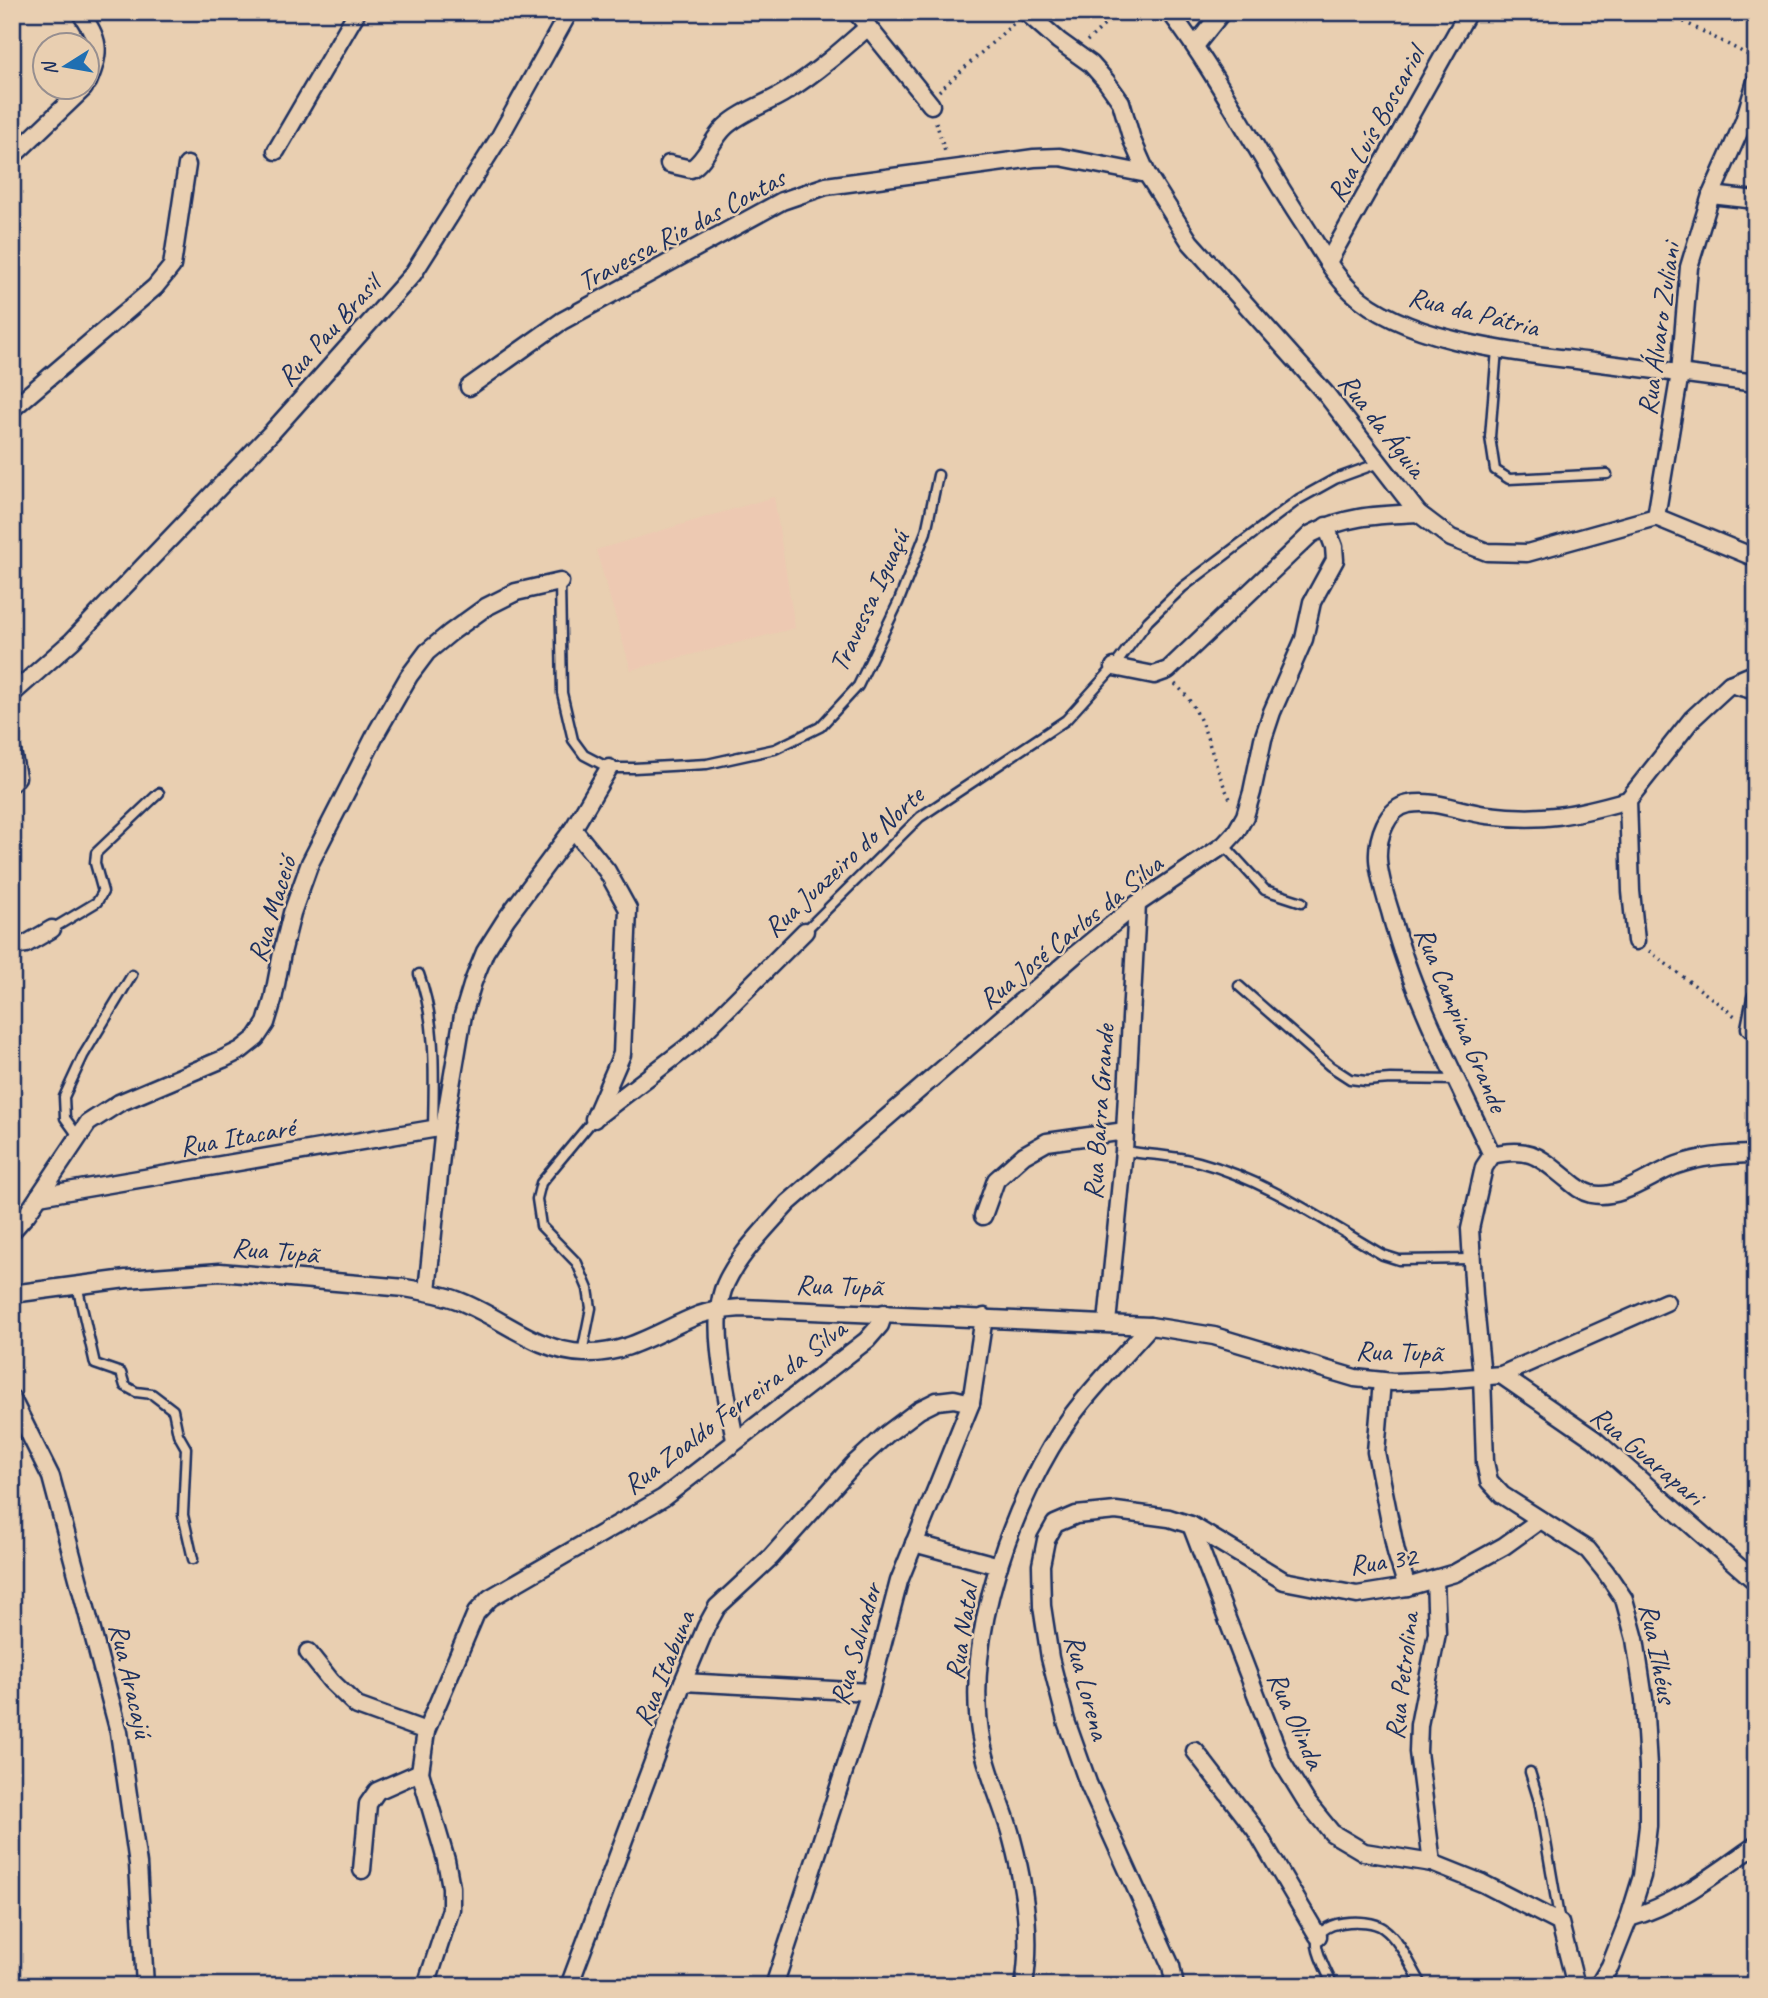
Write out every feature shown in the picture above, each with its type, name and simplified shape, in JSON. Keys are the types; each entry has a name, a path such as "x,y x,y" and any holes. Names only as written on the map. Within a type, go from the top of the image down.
{"street":[{"path":"80,12 93,32"},
{"path":"276,151 357,12"},
{"name":"Rua Pau Brasil","path":"12,694 72,641 272,432 413,274 499,138 569,12"},
{"path":"856,12 930,103"},
{"name":"Rua da Pátria","path":"1170,12 1191,40 1281,190 1328,262 1351,291 1381,314 1411,327 1497,349 1756,383"},
{"path":"1184,12 1191,40 1222,12"},
{"name":"Rua Luís Boscariol","path":"1328,262 1468,12"},
{"name":"Rua da Águia","path":"1021,17 1091,64 1121,102 1132,140 1147,174 1190,242 1326,394 1418,513 1451,538 1487,552 1527,553 1656,517"},
{"path":"669,164 691,169 697,165 726,125 785,93 824,66 867,27"},
{"name":"Rua Álvaro Zuliani","path":"1656,517 1680,373 1689,267 1711,195 1744,121 1756,81"},
{"path":"12,157 69,102"},
{"name":"Travessa Rio das Contas","path":"469,387 562,321 782,201 826,186 1060,157 1147,174"},
{"path":"12,409 155,288 172,266 187,165"},
{"path":"1711,195 1756,200"},
{"path":"1114,667 1154,675 1162,674 1311,534 1326,526 1341,520 1372,515 1418,513"},
{"path":"1656,517 1756,558"},
{"name":"Rua José Carlos da Silva","path":"718,1310 731,1274 788,1203 1076,954 1138,904 1224,845 1236,832 1245,816 1263,738 1272,712 1304,639 1311,602 1335,560 1334,547 1326,526"},
{"name":"Rua Maceió","path":"15,1225 39,1196 88,1123 102,1112 223,1059 256,1038 266,1023 285,940 310,863 377,730 409,676 428,652 486,607 516,592 560,582"},
{"path":"1636,941 1631,891 1628,800 1692,719 1730,684 1756,673"},
{"path":"1730,684 1756,691"},
{"path":"12,751 17,777 12,783"},
{"path":"427,1291 438,1128 463,1015 485,953 506,919 573,829 609,768"},
{"name":"Rua Campina Grande","path":"1492,1155 1401,954 1378,859 1380,835 1391,814 1406,804 1425,803 1485,815 1545,818 1578,814 1628,800"},
{"path":"573,829 607,871 628,909 622,1054 594,1119"},
{"name":"Rua Barra Grande","path":"1107,1323 1124,1151 1138,904"},
{"path":"12,946 26,944 52,929"},
{"name":"Rua Juazeiro do Norte","path":"594,1119 694,1042 806,932"},
{"path":"1750,1028 1756,998"},
{"name":"Rua Itacaré","path":"39,1196 438,1128"},
{"path":"983,1216 996,1180 1024,1155 1047,1142 1125,1131"},
{"path":"1492,1155 1510,1151 1528,1152 1579,1189 1591,1194 1606,1194 1625,1190 1675,1166 1701,1158 1756,1154"},
{"name":"Rua Ilhéus","path":"1492,1155 1484,1167 1470,1229 1482,1376 1485,1462 1489,1481 1502,1495 1588,1550 1624,1599 1635,1639 1645,1712 1648,1826 1642,1876 1610,1966 1598,1986"},
{"name":"Rua Tupã","path":"12,1294 77,1285 220,1272 427,1291 459,1300 552,1348 582,1353 605,1353 629,1348 700,1315 741,1308 1107,1323 1150,1326 1214,1336 1320,1370 1382,1381 1501,1375 1666,1302"},
{"path":"718,1310 722,1360 736,1440"},
{"name":"Rua Zoaldo Ferreira da Silva","path":"426,1986 451,1909 452,1887 420,1772 426,1731 475,1613 490,1598 663,1498 867,1340 880,1325 884,1313"},
{"name":"Rua Salvador","path":"774,1986 870,1692 899,1581 971,1403 984,1317"},
{"name":"Rua Natal","path":"1024,1986 1029,1933 1025,1905 1013,1840 982,1745 977,1715 976,1688 988,1605 1024,1496 1045,1456 1074,1413 1150,1326"},
{"name":"Rua Guarapari","path":"1501,1375 1594,1439 1756,1582"},
{"path":"1382,1381 1376,1452 1396,1552 1407,1587"},
{"name":"Rua Aracajú","path":"12,1399 51,1477 119,1732 138,1864 145,1986"},
{"name":"Rua Itabuna","path":"569,1986 683,1682 717,1607 771,1557 853,1465 887,1434 919,1410 937,1401 954,1399 971,1403"},
{"name":"Rua Lorena","path":"1175,1986 1171,1966 1088,1783 1066,1721 1050,1658 1042,1606 1041,1565 1046,1539 1055,1524 1076,1515 1116,1511 1169,1518 1191,1525"},
{"name":"Rua 32","path":"1191,1525 1284,1581 1357,1595 1407,1587 1455,1573 1504,1546 1540,1520"},
{"name":"Rua Olinda","path":"1191,1525 1282,1762 1332,1833 1364,1852 1432,1863 1482,1883 1560,1923"},
{"path":"914,1543 999,1566"},
{"name":"Rua Petrolina","path":"1432,1863 1418,1752 1423,1700 1437,1633 1435,1578"},
{"path":"308,1652 331,1681 357,1706 426,1731"},
{"path":"683,1682 870,1692"},
{"path":"1195,1751 1255,1829 1318,1936"},
{"path":"362,1870 368,1804 377,1791 420,1772"},
{"path":"1629,1918 1653,1910 1690,1890 1756,1845"},
{"path":"1560,1923 1576,1986"}],"lane":[{"path":"1497,349 1490,437 1495,470 1509,479 1607,474"},
{"name":"Rua Juazeiro do Norte","path":"806,932 920,817 1066,720 1114,667 1148,621 1183,587 1299,499 1335,479 1380,463"},
{"name":"Travessa Iguaçú","path":"609,768 707,764 775,749 820,727 858,686 898,603 926,532 938,475"},
{"path":"560,582 562,693 573,740 584,755 609,768"},
{"path":"52,929 97,902 103,892 95,863 96,853 159,793"},
{"path":"1224,845 1265,890 1302,902"},
{"path":"419,974 430,1009 438,1128"},
{"path":"78,1136 65,1118 64,1097 83,1056 132,975"},
{"path":"1239,986 1321,1059 1350,1079 1366,1082 1390,1079 1457,1080"},
{"name":"Rua Juazeiro do Norte","path":"582,1353 591,1308 588,1289 577,1262 541,1226 537,1199 541,1183 594,1119"},
{"path":"1124,1151 1197,1161 1236,1174 1277,1193 1383,1255 1399,1260 1471,1259"},
{"path":"77,1285 95,1364 121,1373 125,1386 136,1392 152,1394 173,1410 178,1434 186,1448 183,1515 193,1559"},
{"path":"1530,1772 1539,1801 1560,1923"},
{"path":"1333,1986 1317,1945 1318,1936 1326,1928 1354,1920 1381,1926 1393,1937 1423,1986"}],"path":[{"path":"1075,53 1119,12"},
{"path":"1665,12 1756,59"},
{"path":"951,170 930,103 1021,17"},
{"path":"1162,674 1186,694 1199,716 1223,786 1231,801 1245,816"},
{"path":"1636,941 1750,1028"}],"shaded area":[{"path":"774,497 795,628 631,670 596,550"}]}
